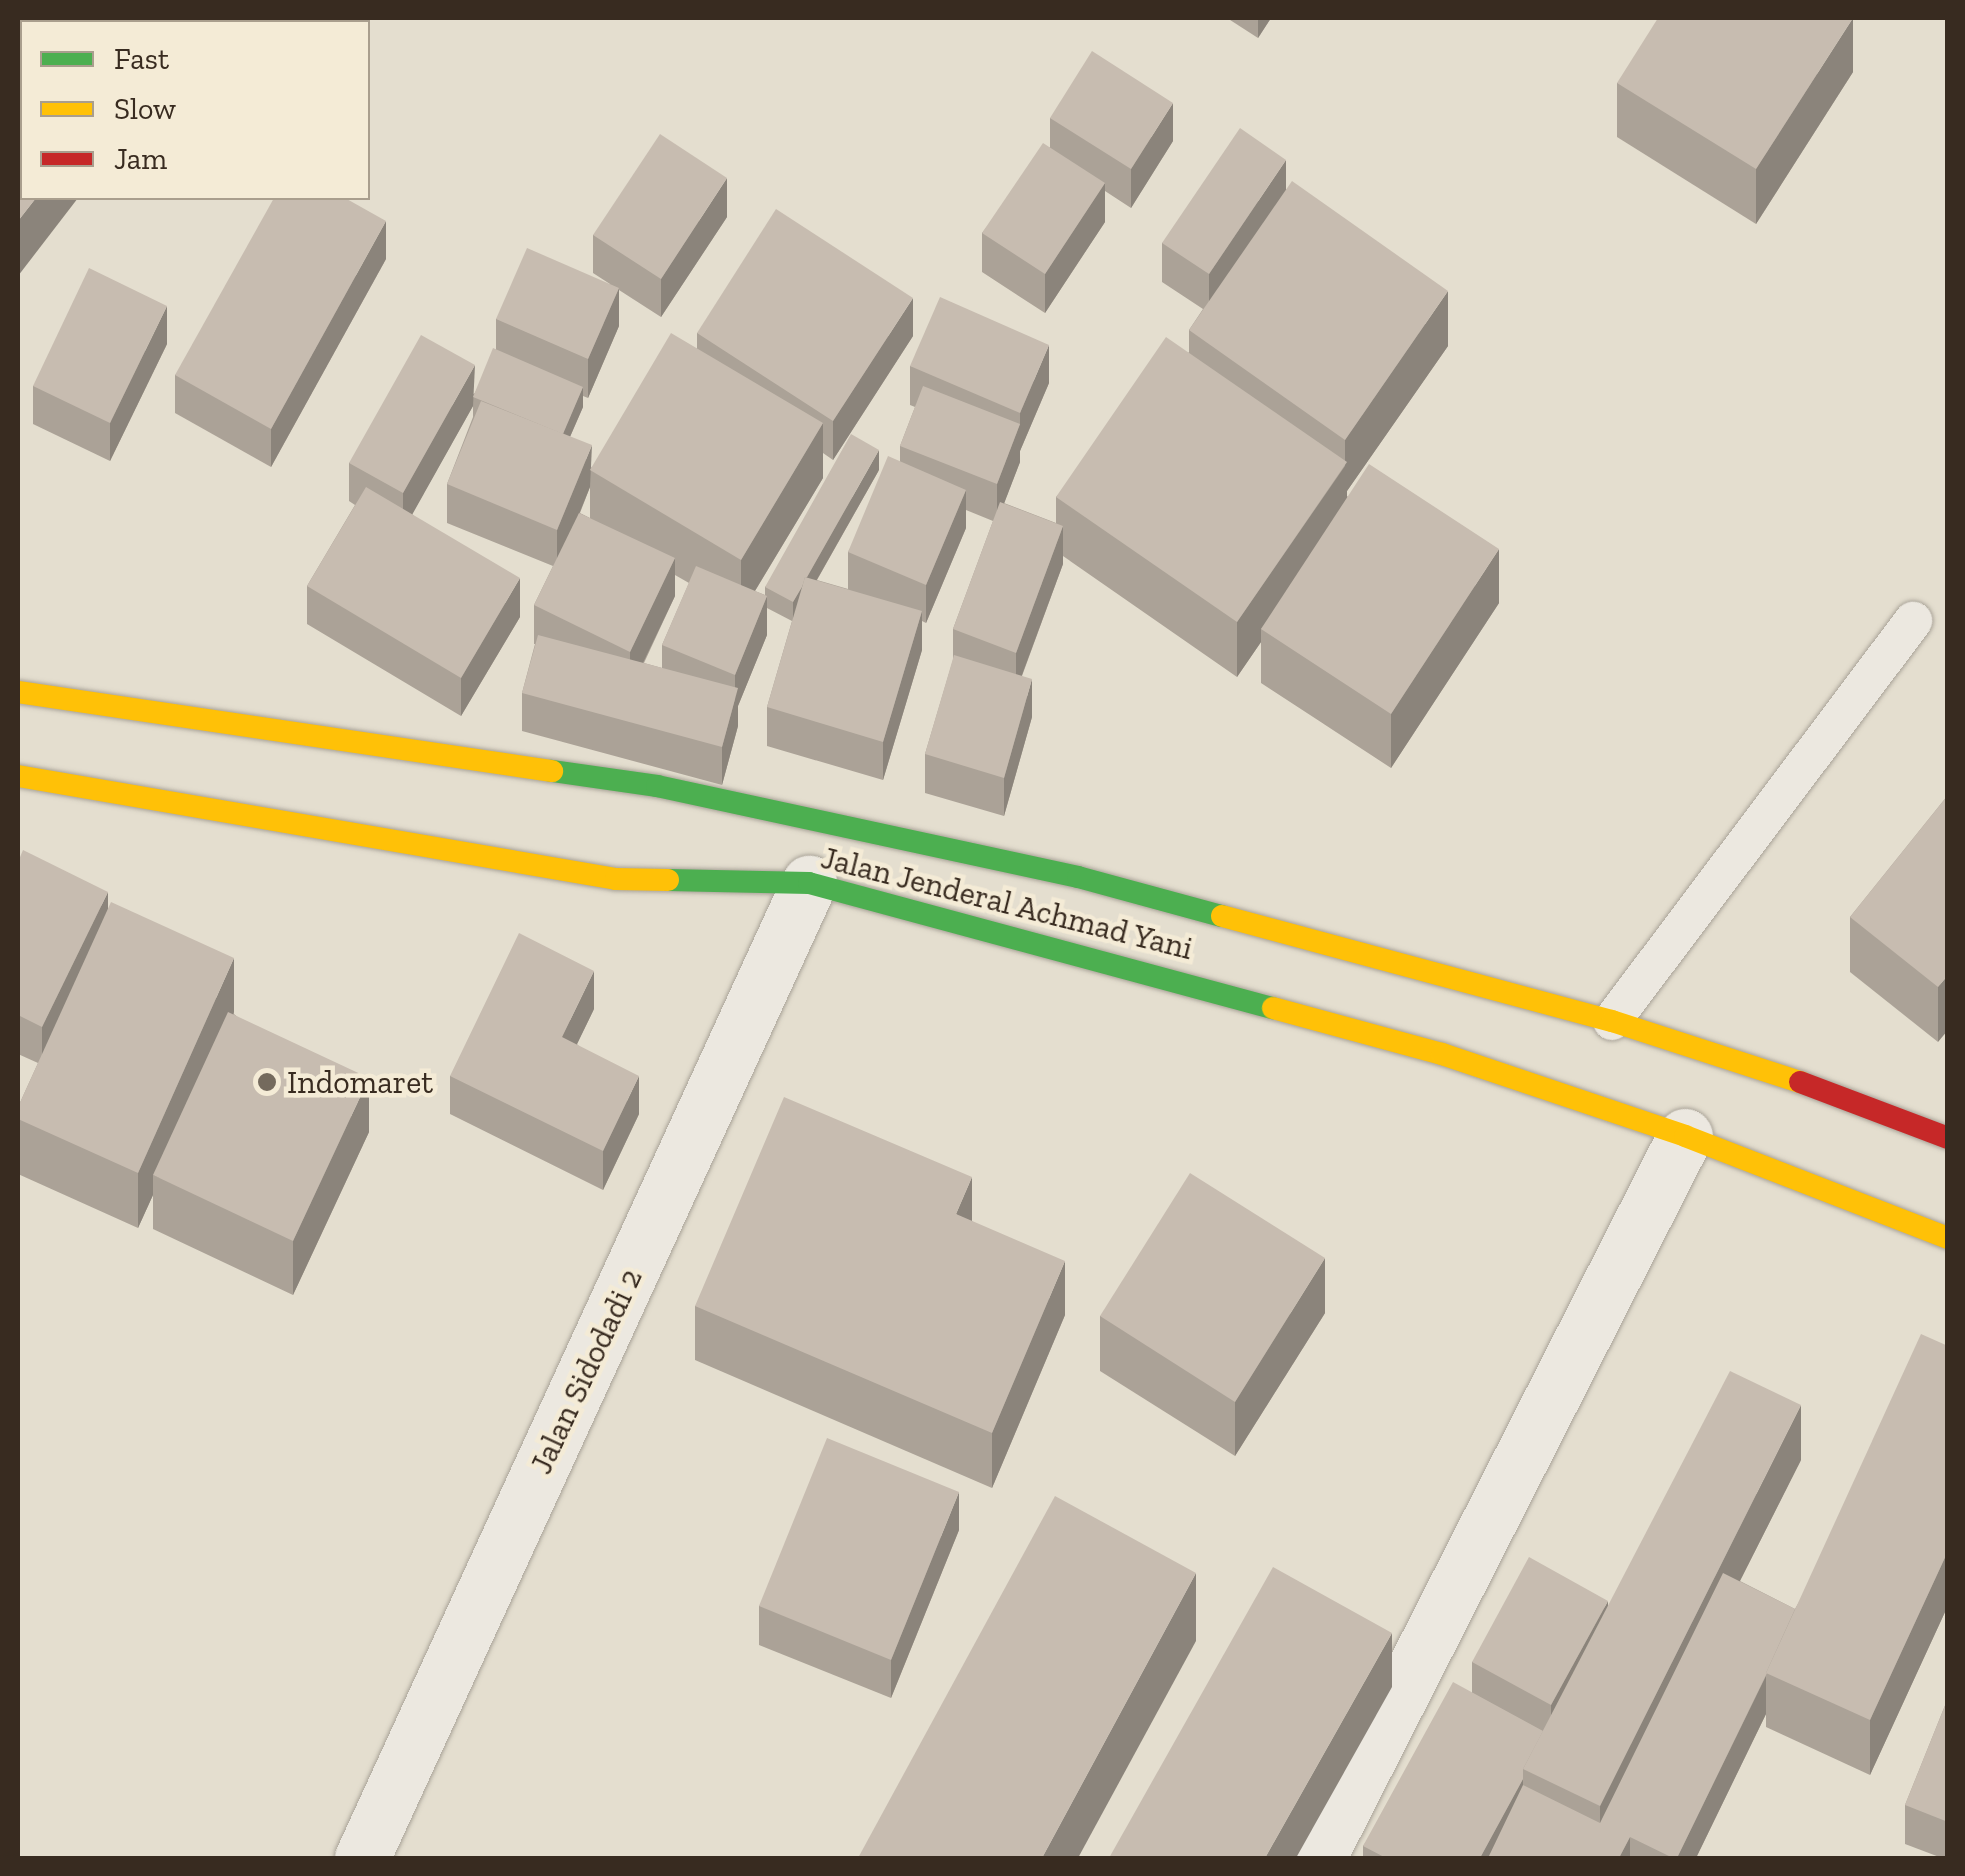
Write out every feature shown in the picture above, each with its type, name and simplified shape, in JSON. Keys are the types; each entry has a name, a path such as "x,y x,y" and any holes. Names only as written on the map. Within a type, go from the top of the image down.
{"highway":[{"name":"Jalan Jenderal Achmad Yani","path":"18,692 657,786 1078,877 1612,1022 1815,1087 1948,1138"},
{"name":"Jalan Jenderal Achmad Yani","path":"18,776 616,879 809,883 1442,1054 1686,1136 1948,1238"}],"street":[{"name":"Jalan Sidodadi 2","path":"362,1858 809,883"},
{"path":"1318,1858 1686,1136"}],"lane":[{"path":"1612,1022 1913,621"}],"building":[{"path":"18,18 128,18 132,20 20,20 20,200 34,200 18,221"},
{"path":"188,18 293,18 292,20"},
{"path":"1658,18 1853,18 1756,169 1617,83"},
{"path":"1092,51 1173,103 1131,169 1050,118"},
{"path":"1240,128 1286,160 1209,274 1162,243"},
{"path":"660,134 727,178 661,279 593,235"},
{"path":"1043,143 1105,183 1045,274 982,233"},
{"path":"1292,181 1448,291 1345,440 1189,330"},
{"path":"273,200 349,200 386,221 271,429 175,375"},
{"path":"776,209 913,298 833,421 697,333"},
{"path":"527,248 619,288 588,359 496,319"},
{"path":"89,268 167,306 110,423 33,386"},
{"path":"940,297 1049,345 1020,413 910,366"},
{"path":"671,333 823,423 741,560 590,470"},
{"path":"421,335 475,365 403,493 349,463"},
{"path":"1166,337 1347,462 1237,622 1056,497"},
{"path":"493,348 583,387 563,434 473,397"},
{"path":"923,386 1020,424 997,484 900,446"},
{"path":"481,401 592,445 557,530 447,484"},
{"path":"851,434 879,450 793,602 765,587"},
{"path":"888,456 966,490 926,585 848,552"},
{"path":"1369,464 1499,549 1391,714 1261,629"},
{"path":"366,487 520,578 461,678 307,586"},
{"path":"1000,502 1063,526 1016,653 953,629"},
{"path":"579,513 675,558 630,652 534,605"},
{"path":"696,566 767,596 735,675 662,645"},
{"path":"805,577 922,611 883,742 767,707"},
{"path":"538,635 738,688 722,747 522,693"},
{"path":"954,655 1032,679 1004,778 925,754"},
{"path":"1948,795 1948,975 1938,987 1850,917"},
{"path":"23,850 108,892 42,1027 18,1015 18,862"},
{"path":"111,902 234,958 138,1173 18,1119 18,1107"},
{"path":"519,933 594,971 562,1037 639,1076 603,1151 450,1076"},
{"path":"228,1012 369,1078 293,1241 153,1175"},
{"path":"784,1097 972,1177 956,1214 1065,1261 992,1433 695,1306"},
{"path":"1190,1173 1325,1258 1235,1402 1100,1316"},
{"path":"1921,1334 1948,1346 1948,1551 1870,1720 1766,1673"},
{"path":"1730,1371 1801,1405 1600,1806 1523,1769"},
{"path":"827,1438 959,1492 891,1660 759,1606"},
{"path":"1055,1496 1196,1573 1042,1858 858,1858"},
{"path":"1529,1557 1608,1601 1551,1705 1472,1662"},
{"path":"1273,1567 1392,1633 1265,1858 1109,1858"},
{"path":"1723,1573 1795,1609 1677,1858 1630,1837 1619,1858 1488,1858 1523,1785 1600,1823"},
{"path":"1453,1682 1543,1731 1523,1769 1523,1779 1480,1858 1386,1858 1363,1846"},
{"path":"1948,1698 1948,1822 1905,1805"}],"traffic: fast":[{"path":"552,771 657,786 1078,877 1222,916"},
{"path":"668,880 809,883 1273,1008"}],"traffic: slow":[{"path":"18,692 552,771"},
{"path":"18,776 616,879 668,880"},
{"path":"1222,916 1612,1021 1800,1082"},
{"path":"1273,1008 1442,1054 1685,1136 1948,1238"}],"traffic: jam":[{"path":"1800,1082 1948,1138"}],"place":[{"name":"Indomaret","path":"267,1082"}]}
